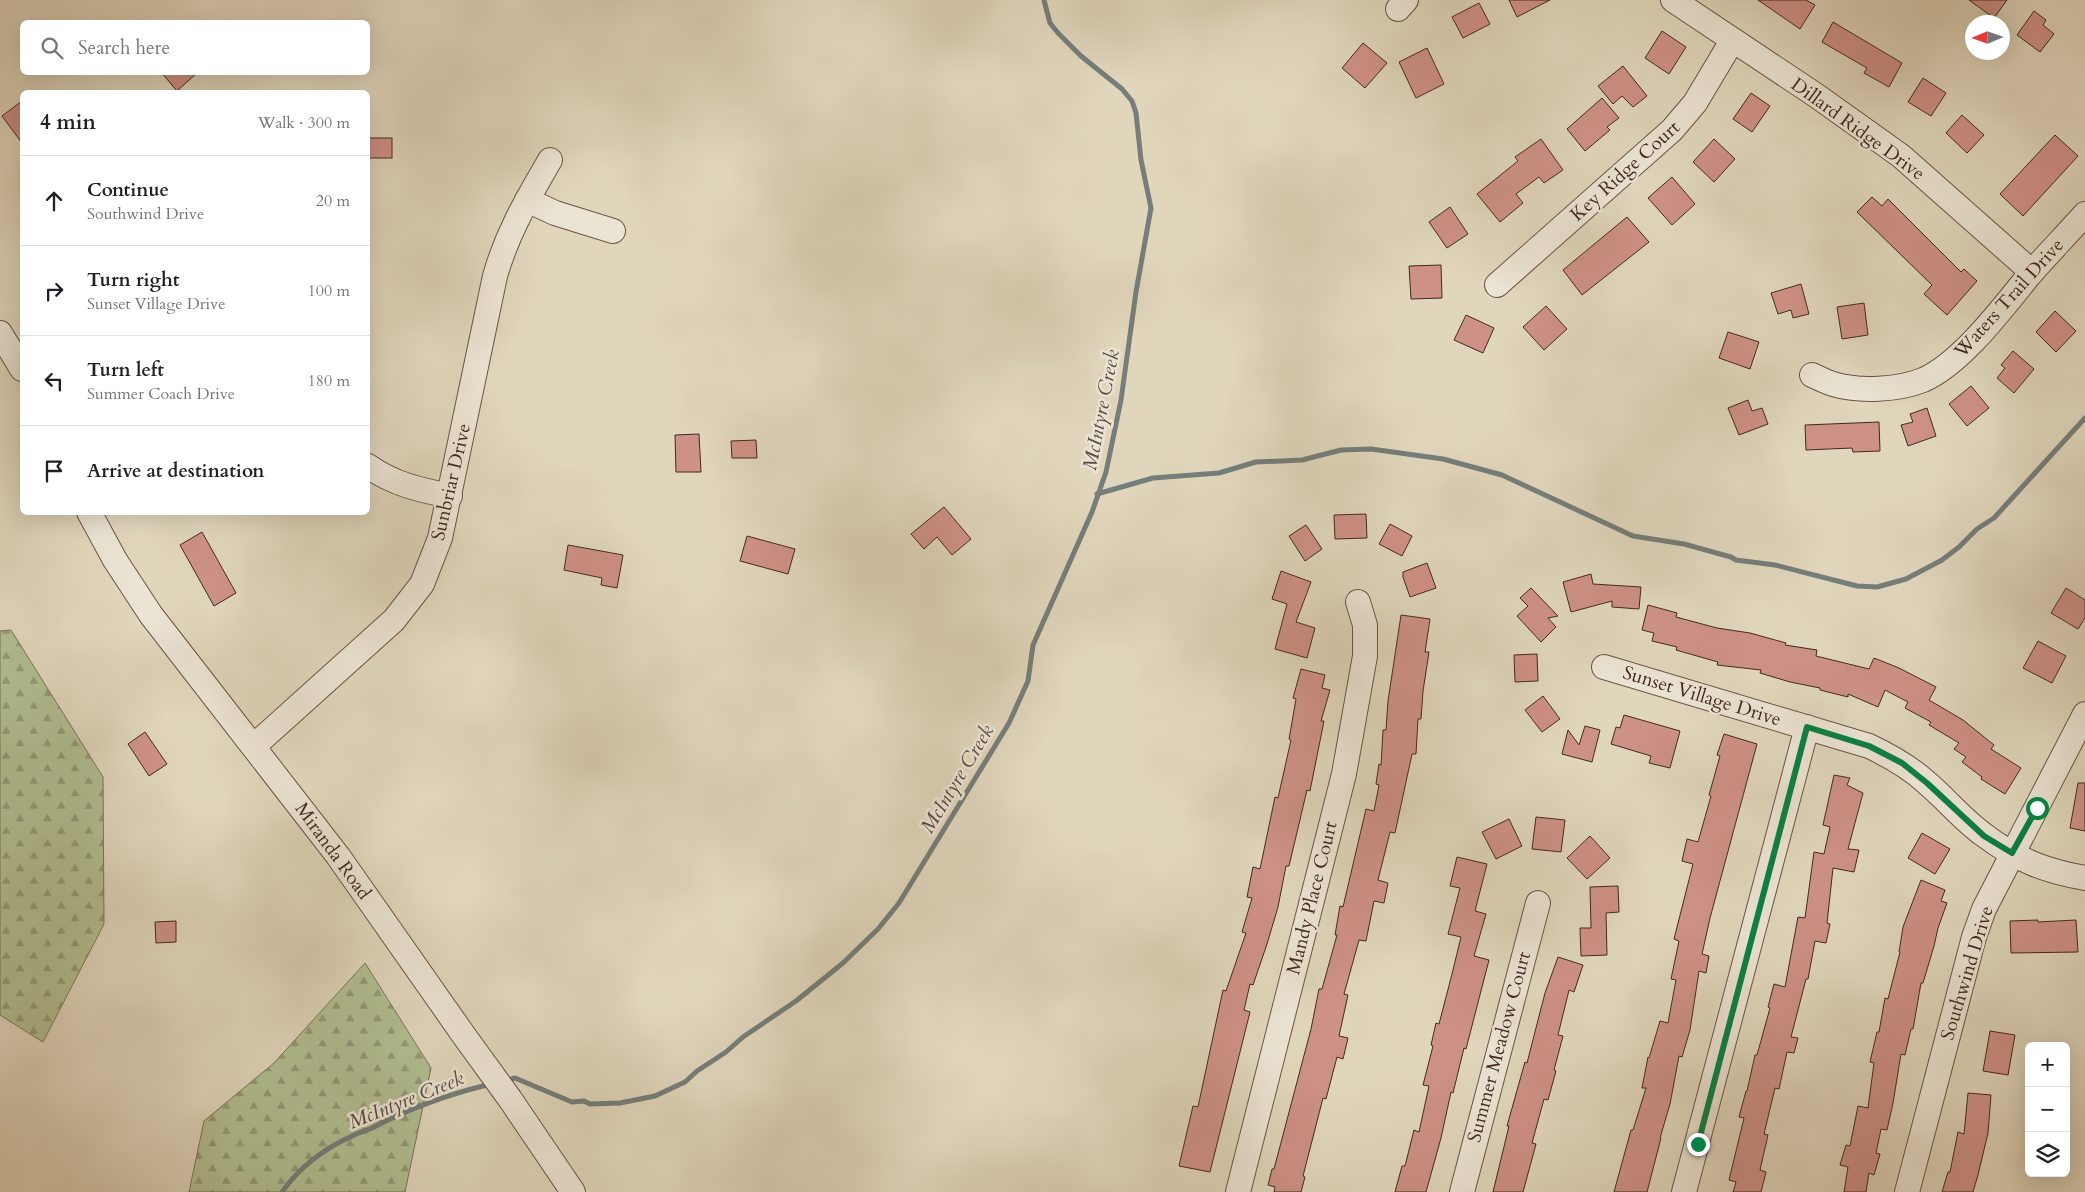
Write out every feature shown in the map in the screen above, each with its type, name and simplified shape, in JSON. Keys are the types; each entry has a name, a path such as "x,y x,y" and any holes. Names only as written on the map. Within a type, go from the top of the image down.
{"street":[{"name":"Dillard Ridge Drive","path":"1673,0 1817,96 1901,156 2032,272"},
{"name":"Key Ridge Court","path":"1497,285 1677,125 1695,103 1732,41"},
{"name":"Sunbriar Drive","path":"254,746 394,620 422,584 440,538 450,496 495,276 512,227 550,160"},
{"path":"527,200 555,213 613,231"},
{"name":"Waters Trail Drive","path":"1812,375 1833,384 1870,388 1901,386 1923,380 1946,366 1991,322 2032,272 2085,214"},
{"path":"0,333 9,344 20,365"},
{"path":"370,467 383,477 409,487 450,496"},
{"name":"Miranda Road","path":"91,515 115,560 151,615 338,856 574,1192"},
{"name":"Mandy Place Court","path":"1238,1192 1344,774 1365,656 1364,625 1358,602"},
{"name":"Sunset Village Drive","path":"1604,667 1869,746 1902,763 1927,783 1984,836 2028,863 2053,872 2085,878"},
{"name":"Southwind Drive","path":"1907,1192 1974,938 1984,909 2085,714"},
{"path":"1684,1192 1807,727"},
{"name":"Summer Meadow Court","path":"1462,1192 1538,903"}],"green space":[{"path":"11,630 103,777 104,924 43,1042 0,1015 0,631"},
{"path":"365,963 431,1068 405,1192 189,1192 204,1121 274,1063"}],"building":[{"path":"1509,0 1550,0 1517,17"},
{"path":"1758,0 1806,0 1815,5 1800,29"},
{"path":"1969,0 2007,0 1996,15 1990,15"},
{"path":"1479,3 1490,24 1463,38 1452,17"},
{"path":"2034,11 2046,20 2043,25 2054,34 2040,52 2017,35"},
{"path":"1833,22 1902,63 1889,87 1864,73 1867,68 1822,42"},
{"path":"1662,31 1686,47 1669,74 1645,58"},
{"path":"1363,43 1387,63 1365,88 1342,68"},
{"path":"1427,48 1444,84 1416,98 1399,62"},
{"path":"1623,66 1647,96 1633,107 1622,96 1613,104 1598,86"},
{"path":"164,75 195,75 178,90"},
{"path":"1923,78 1946,93 1931,116 1908,102"},
{"path":"1751,93 1770,106 1752,132 1733,119"},
{"path":"1602,98 1619,118 1607,127 1610,130 1585,151 1567,129"},
{"path":"20,102 20,140 2,116"},
{"path":"1962,115 1984,135 1967,153 1946,133"},
{"path":"2055,135 2078,156 2023,216 2000,194"},
{"path":"370,138 392,138 392,158 370,158"},
{"path":"1541,139 1563,170 1544,183 1539,177 1516,194 1523,203 1500,222 1477,194 1518,161 1515,157"},
{"path":"1714,139 1735,159 1714,182 1693,162"},
{"path":"1672,177 1695,204 1672,225 1648,198"},
{"path":"1872,197 1882,206 1888,199 1961,272 1964,269 1977,281 1947,315 1924,294 1932,285 1857,212"},
{"path":"1450,207 1468,234 1447,248 1429,222"},
{"path":"1627,217 1649,242 1582,295 1563,270"},
{"path":"1441,265 1442,298 1411,299 1409,266"},
{"path":"1801,284 1809,314 1793,318 1791,310 1778,314 1771,293"},
{"path":"1864,303 1868,335 1842,339 1837,307"},
{"path":"1546,306 1567,329 1544,350 1523,327"},
{"path":"2055,311 2076,331 2056,352 2036,332"},
{"path":"1466,315 1494,328 1483,353 1454,340"},
{"path":"1728,332 1759,342 1750,369 1719,358"},
{"path":"2013,351 2034,369 2014,393 1997,378 2005,368 2001,365"},
{"path":"1971,386 1989,408 1967,426 1949,404"},
{"path":"1748,400 1752,411 1762,408 1768,424 1739,435 1728,408"},
{"path":"1927,408 1936,436 1908,446 1901,425 1913,422 1910,414"},
{"path":"1879,422 1880,451 1853,452 1852,448 1806,450 1805,425"},
{"path":"699,434 701,472 676,472 675,435"},
{"path":"756,440 757,458 732,458 731,441"},
{"path":"944,507 971,539 952,555 937,537 924,549 911,534"},
{"path":"1366,514 1367,538 1335,539 1334,515"},
{"path":"1390,524 1412,536 1402,556 1379,544"},
{"path":"1306,525 1322,549 1305,561 1289,536"},
{"path":"202,532 236,593 214,606 180,545"},
{"path":"747,536 795,549 788,574 740,561"},
{"path":"568,545 623,555 617,588 601,585 602,578 564,570"},
{"path":"1427,563 1436,588 1410,597 1403,572"},
{"path":"1281,571 1311,582 1296,622 1315,628 1307,658 1275,649 1287,604 1272,599"},
{"path":"1591,574 1593,584 1641,587 1639,609 1612,607 1612,601 1571,612 1563,582"},
{"path":"1531,588 1558,616 1548,618 1556,627 1541,642 1517,616 1528,606 1520,598"},
{"path":"2066,588 2085,600 2085,618 2078,629 2051,613"},
{"path":"1648,605 1677,613 1676,617 1717,628 1750,633 1786,643 1785,645 1817,650 1816,656 1869,669 1874,658 1899,668 1936,687 1929,700 1963,720 1994,745 1991,749 2021,768 2005,794 1981,779 1982,777 1962,762 1966,757 1954,749 1959,743 1929,725 1931,722 1905,708 1908,702 1885,690 1878,707 1848,694 1848,697 1820,690 1820,688 1790,682 1760,673 1761,670 1717,665 1718,662 1676,650 1677,647 1652,641 1654,633 1642,630"},
{"path":"1401,615 1430,619 1425,652 1429,652 1421,719 1418,719 1416,754 1412,754 1395,833 1390,832 1378,880 1388,883 1384,903 1374,901 1366,941 1359,940 1344,994 1348,995 1339,1036 1348,1038 1343,1059 1337,1057 1326,1099 1323,1098 1303,1176 1305,1177 1301,1192 1274,1192 1275,1187 1268,1185 1272,1169 1274,1169 1311,1029 1319,989 1322,989 1337,935 1335,935 1340,906 1343,907 1366,809 1374,811 1379,785 1376,784 1379,764 1381,765 1383,730 1386,730 1388,701"},
{"path":"2038,641 2066,656 2052,683 2023,668"},
{"path":"1537,654 1538,681 1515,682 1514,655"},
{"path":"1301,669 1325,675 1322,688 1330,690 1321,721 1324,721 1310,791 1307,790 1289,866 1286,866 1278,907 1267,944 1253,985 1250,984 1244,1010 1250,1012 1210,1172 1179,1166 1193,1106 1198,1107 1223,990 1226,991 1246,933 1242,932 1252,898 1247,897 1253,867 1260,869 1275,797 1278,798 1291,740 1289,739 1296,699 1293,698"},
{"path":"1543,696 1560,719 1542,732 1525,710"},
{"path":"1624,715 1680,731 1670,768 1649,763 1651,756 1611,744 1616,727 1620,728"},
{"path":"1585,726 1600,730 1592,762 1562,754 1568,730 1579,745"},
{"path":"145,732 167,764 149,776 128,744"},
{"path":"1724,734 1757,744 1710,918 1702,954 1709,956 1706,973 1699,971 1690,1030 1682,1057 1679,1056 1670,1104 1647,1192 1614,1192 1631,1130 1633,1130 1646,1088 1642,1088 1648,1057 1660,1021 1668,1023 1676,980 1671,979 1679,941 1674,939 1693,864 1682,861 1687,839 1698,842 1720,756 1717,755"},
{"path":"1834,775 1850,778 1847,785 1863,793 1848,849 1859,850 1854,872 1833,868 1827,923 1830,924 1826,943 1815,941 1808,979 1806,979 1791,1037 1798,1038 1794,1053 1787,1052 1779,1089 1775,1088 1764,1134 1768,1135 1760,1170 1766,1172 1761,1192 1733,1192 1736,1182 1729,1180 1744,1118 1739,1117 1755,1055 1757,1055 1770,1008 1768,1007 1774,984 1785,987 1798,917 1805,918 1814,852 1824,854 1830,827 1823,825"},
{"path":"2078,783 2085,783 2085,831 2070,828"},
{"path":"1536,817 1565,820 1561,852 1532,849"},
{"path":"1509,819 1522,846 1496,859 1482,832"},
{"path":"1922,833 1950,849 1935,874 1908,858"},
{"path":"1590,836 1610,858 1587,879 1567,858"},
{"path":"1457,857 1487,864 1475,911 1486,914 1474,956 1489,960 1466,1049 1464,1048 1453,1093 1451,1092 1426,1192 1395,1192 1402,1166 1405,1166 1414,1130 1419,1132 1429,1086 1423,1085 1433,1046 1431,1045 1436,1023 1439,1024 1461,937 1448,934 1460,888 1450,886"},
{"path":"1921,880 1945,890 1941,901 1947,903 1923,983 1921,983 1913,1029 1911,1029 1905,1055 1901,1054 1887,1130 1881,1129 1876,1153 1880,1154 1874,1175 1869,1173 1866,1192 1844,1192 1848,1167 1840,1165 1846,1145 1850,1146 1858,1106 1868,1108 1874,1063 1870,1062 1877,1032 1879,1032 1885,998 1888,999 1900,952 1903,927"},
{"path":"1618,886 1619,912 1606,913 1607,955 1581,956 1580,928 1591,928 1590,887"},
{"path":"2038,920 2038,922 2076,920 2078,952 2011,953 2010,921"},
{"path":"176,921 176,942 156,943 155,922"},
{"path":"1558,957 1583,965 1574,992 1569,990 1558,1035 1563,1036 1554,1070 1556,1071 1548,1100 1544,1099 1532,1143 1536,1144 1523,1192 1493,1192 1509,1126 1507,1126 1525,1062 1527,1063 1545,993"},
{"path":"1990,1031 2015,1035 2008,1075 1983,1071"},
{"path":"1968,1093 1991,1095 1988,1133 1978,1175 1973,1192 1942,1192 1948,1172 1950,1172 1958,1132 1964,1134"}],"waterway":[{"name":"McIntyre Creek","path":"504,1081 515,1078 572,1102 584,1101 590,1104 620,1103 655,1096 685,1082 743,1037 796,1001 843,963 878,929 899,903 1009,723 1028,681 1033,645 1092,512 1106,472 1121,400 1136,292 1151,208 1141,160 1136,113 1132,101 1122,89 1081,56 1058,33 1050,23 1044,0"},
{"path":"1097,494 1153,478 1219,473 1256,462 1302,460 1341,450 1371,449 1443,459 1502,475 1633,536 1684,544 1736,560 1775,565 1857,586 1877,587 1906,579 1942,560 1959,547 1977,529 1994,518 2085,418"},
{"name":"McIntyre Creek","path":"282,1192 304,1167 322,1153 355,1134 430,1102 491,1084"}],"route":[{"path":"1698,1144 1807,727 1869,746 1902,763 1927,783 1984,836 2012,853 2037,808"}]}
